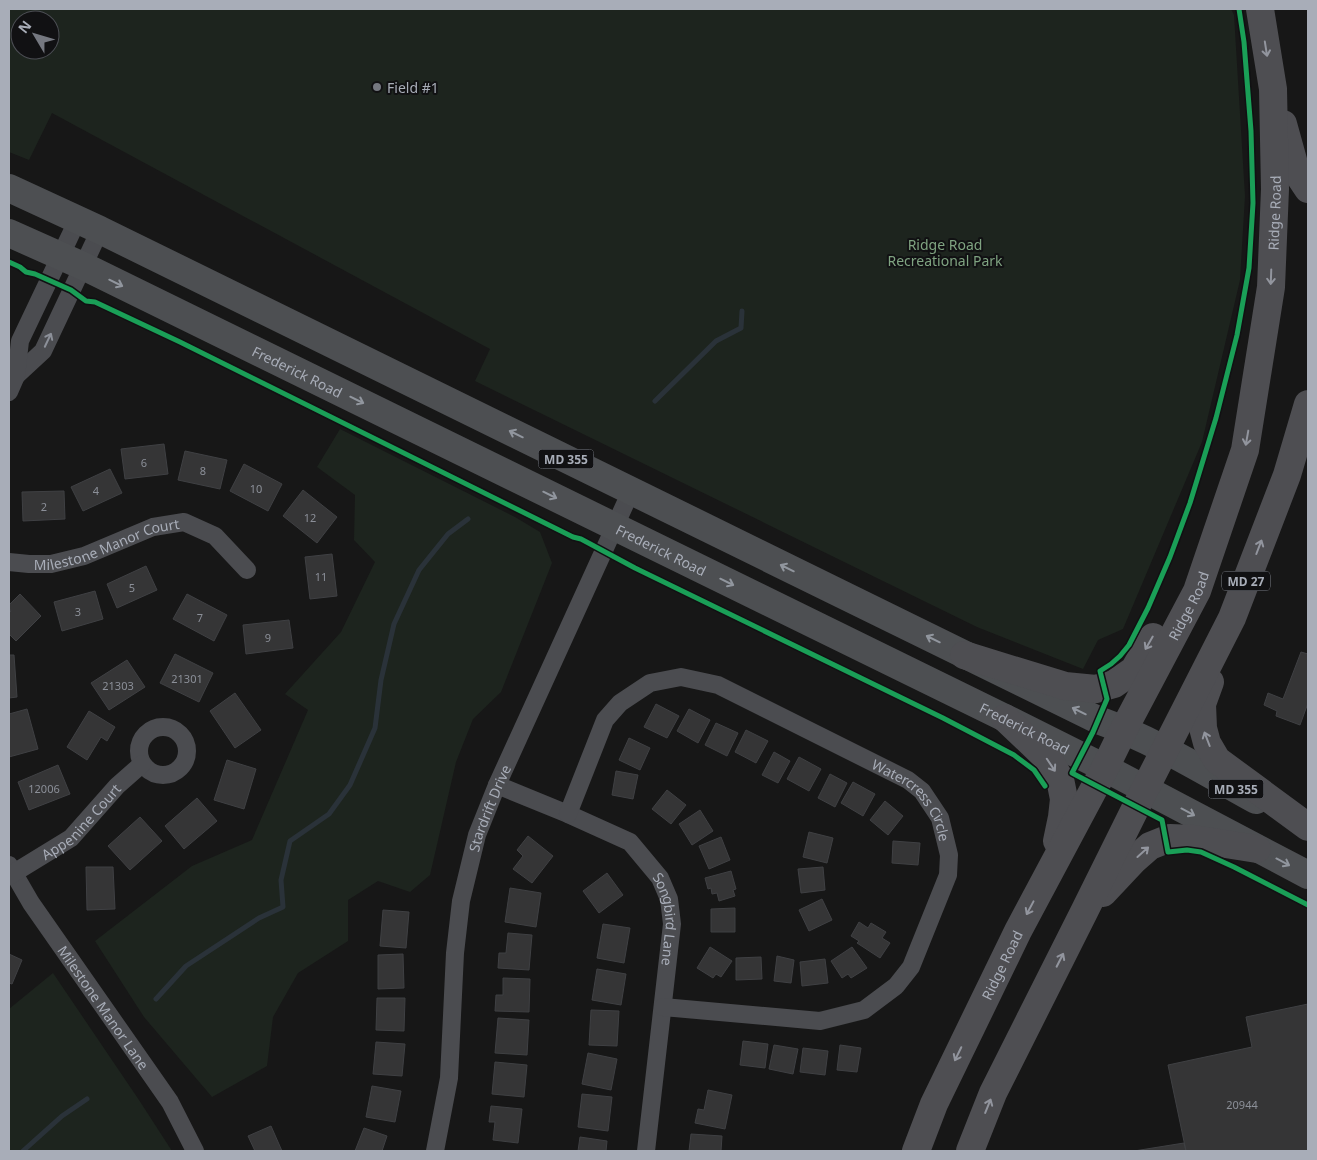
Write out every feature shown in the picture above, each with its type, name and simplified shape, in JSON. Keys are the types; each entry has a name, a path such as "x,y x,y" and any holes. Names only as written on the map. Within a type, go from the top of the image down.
{"highway":[{"name":"Ridge Road","path":"916,1151 934,1104 1018,931 1197,591 1244,450 1270,287 1275,189 1273,88 1260,9"},
{"path":"1273,88 1296,171 1308,189"},
{"name":"MD 27","path":"1145,789 1232,618 1287,475 1308,404"},
{"path":"964,654 1065,686 1096,689 1114,684 1134,670 1225,509"},
{"path":"1232,618 1202,704 1203,728 1207,743 1217,760 1308,827"},
{"path":"1005,718 1049,760 1060,779 1064,799 1053,865"},
{"path":"970,1151 993,1093 1145,789"},
{"path":"1084,912 1150,846 1170,838 1194,839 1257,848"}],"main road":[{"name":"MD 355","path":"9,188 89,225 1098,720 1124,729 1308,827"},
{"name":"Frederick Road","path":"9,233 72,261 1005,718 1105,768 1308,875"}],"street":[{"path":"16,376 43,352 72,261 89,225"},
{"path":"9,392 16,376 20,341 72,261 89,225"},
{"name":"Stardrift Drive","path":"435,1151 449,1078 455,953 461,901 477,835 497,785 614,526 632,491"},
{"name":"Milestone Manor Court","path":"9,562 51,564 84,556 153,527 184,522 215,536 247,570"},
{"name":"Watercress Circle","path":"568,814 605,720 620,703 650,683 681,677 718,686 908,780 922,791 940,818 949,855 948,875 911,967 896,986 864,1010 820,1021 663,1007"},
{"name":"Appenine Court","path":"10,871 71,838 118,786 142,764"},
{"name":"Songbird Lane","path":"497,785 630,842 660,878 669,900 672,924 646,1151"},
{"name":"Milestone Manor Lane","path":"10,871 170,1102 195,1151"}],"green space":[{"name":"Ridge Road Recreational Park","path":"9,9 1231,9 1234,15 1245,196 1240,280 1202,442 1123,629 1098,640 1083,669 977,627 475,381 490,349 52,113 29,160 9,152"},
{"path":"340,429 515,517 540,532 552,563 501,692 473,719 456,762 430,875 410,892 378,881 348,900 348,941 298,973 273,1017 267,1066 212,1097 144,1017 95,941 192,866 252,840 308,710 285,694 341,632 375,562 354,540 355,495 317,467"},
{"path":"53,973 172,1151 9,1151 9,1009"}],"building":[{"path":"164,444 168,474 125,479 121,449"},
{"path":"185,451 227,460 220,489 178,480"},
{"path":"244,464 282,484 268,511 230,491"},
{"path":"110,469 122,493 83,511 71,487"},
{"path":"303,490 337,517 317,543 283,516"},
{"path":"64,491 65,519 23,521 22,492"},
{"path":"332,554 337,596 310,599 305,557"},
{"path":"146,566 157,590 117,608 107,584"},
{"path":"95,591 103,619 62,631 54,602"},
{"path":"20,594 41,616 16,641 9,634 9,613 11,611 9,605"},
{"path":"187,594 227,615 214,641 173,619"},
{"path":"289,620 293,648 246,654 243,625"},
{"path":"1301,652 1308,654 1308,703 1300,725 1276,716 1277,711 1264,705 1268,693 1283,699"},
{"path":"175,654 213,673 199,702 160,683"},
{"path":"9,655 14,655 17,697 9,698"},
{"path":"127,660 145,687 109,710 91,683"},
{"path":"235,693 261,730 235,748 210,711"},
{"path":"656,704 679,716 667,738 644,727"},
{"path":"27,709 38,749 9,757 9,714"},
{"path":"689,709 710,720 698,743 677,731"},
{"path":"89,711 115,727 107,741 101,737 87,760 67,747"},
{"path":"716,723 738,733 727,756 705,745"},
{"path":"746,730 768,741 756,763 735,752"},
{"path":"629,738 650,748 640,770 619,760"},
{"path":"774,752 790,761 778,783 762,775"},
{"path":"799,757 821,769 809,791 787,779"},
{"path":"227,760 256,769 244,809 214,800"},
{"path":"58,765 70,794 29,810 18,782"},
{"path":"616,771 638,775 633,799 612,795"},
{"path":"830,774 847,783 835,807 818,798"},
{"path":"853,782 875,794 863,816 841,803"},
{"path":"667,790 686,805 671,824 652,809"},
{"path":"197,798 217,821 184,849 165,826"},
{"path":"885,801 903,816 888,835 870,820"},
{"path":"700,810 713,831 692,845 679,824"},
{"path":"140,817 162,841 130,870 108,846"},
{"path":"809,832 833,838 827,863 803,857"},
{"path":"528,836 553,856 532,883 513,869 523,856 517,850"},
{"path":"721,837 730,860 709,869 699,846"},
{"path":"893,841 920,843 918,865 892,863"},
{"path":"86,867 113,867 115,909 87,910"},
{"path":"823,867 825,890 801,893 798,869"},
{"path":"731,871 736,889 733,890 735,896 719,901 717,893 712,894 711,888 708,889 705,878"},
{"path":"607,873 623,895 599,913 583,891"},
{"path":"510,888 541,893 536,927 505,922"},
{"path":"822,899 832,920 809,931 799,910"},
{"path":"735,908 735,932 711,932 711,909"},
{"path":"383,910 409,912 406,948 380,946"},
{"path":"859,922 868,928 871,923 886,932 882,938 890,943 880,958 857,943 859,941 851,936"},
{"path":"603,924 630,928 624,963 597,958"},
{"path":"508,933 532,935 529,970 498,968 499,953 506,953"},
{"path":"710,947 732,961 721,977 716,974 713,978 697,968"},
{"path":"852,947 867,968 851,978 848,974 842,978 831,961"},
{"path":"9,954 22,960 12,984 9,983"},
{"path":"403,954 404,988 378,989 378,955"},
{"path":"777,956 794,960 791,983 774,981"},
{"path":"761,957 762,979 736,980 736,958"},
{"path":"825,959 828,983 802,986 800,962"},
{"path":"597,969 626,974 621,1005 592,1000"},
{"path":"503,978 530,979 529,1012 495,1011 496,995 503,995"},
{"path":"377,998 405,998 404,1031 376,1030"},
{"path":"1308,1004 1308,1151 1186,1151 1168,1065 1252,1047 1246,1017"},
{"path":"591,1010 619,1011 617,1046 589,1045"},
{"path":"498,1018 529,1020 527,1055 495,1053"},
{"path":"743,1041 768,1044 765,1068 740,1065"},
{"path":"376,1042 405,1044 402,1076 373,1074"},
{"path":"774,1045 798,1049 793,1074 769,1069"},
{"path":"840,1045 861,1048 857,1072 837,1070"},
{"path":"803,1048 828,1051 825,1075 800,1072"},
{"path":"588,1053 617,1059 611,1090 582,1084"},
{"path":"495,1062 527,1065 524,1097 492,1094"},
{"path":"372,1086 401,1091 395,1122 366,1117"},
{"path":"708,1090 732,1095 725,1129 695,1123 698,1109 704,1110"},
{"path":"582,1094 612,1097 608,1131 578,1127"},
{"path":"491,1106 522,1109 518,1143 493,1140 495,1122 489,1122"},
{"path":"271,1126 282,1151 255,1151 248,1136"},
{"path":"364,1128 387,1136 382,1151 355,1151"},
{"path":"691,1134 722,1136 721,1151 689,1151"},
{"path":"580,1137 607,1141 606,1151 578,1151"},
{"path":"1184,1143 1186,1151 1134,1151"}],"waterway":[{"path":"655,401 716,341 741,328 742,311"},
{"path":"156,999 186,966 259,918 283,907 281,880 290,841 329,814 350,785 375,728 381,680 394,624 419,570 448,534 468,519"},
{"path":"23,1151 62,1116 87,1099"}],"cycle path":[{"path":"1239,9 1244,42 1251,131 1253,203 1249,268 1237,335 1216,418 1190,503 1170,557 1148,608 1129,645 1120,656 1100,671 1107,699 1072,773 1162,820 1168,852 1187,850 1201,852 1308,905"},
{"path":"9,262 26,272 71,290 86,301 95,302 180,342 573,537 581,539 635,568 943,718 1014,755 1034,770 1045,786"}],"place":[{"name":"Field #1","path":"377,87"}]}
